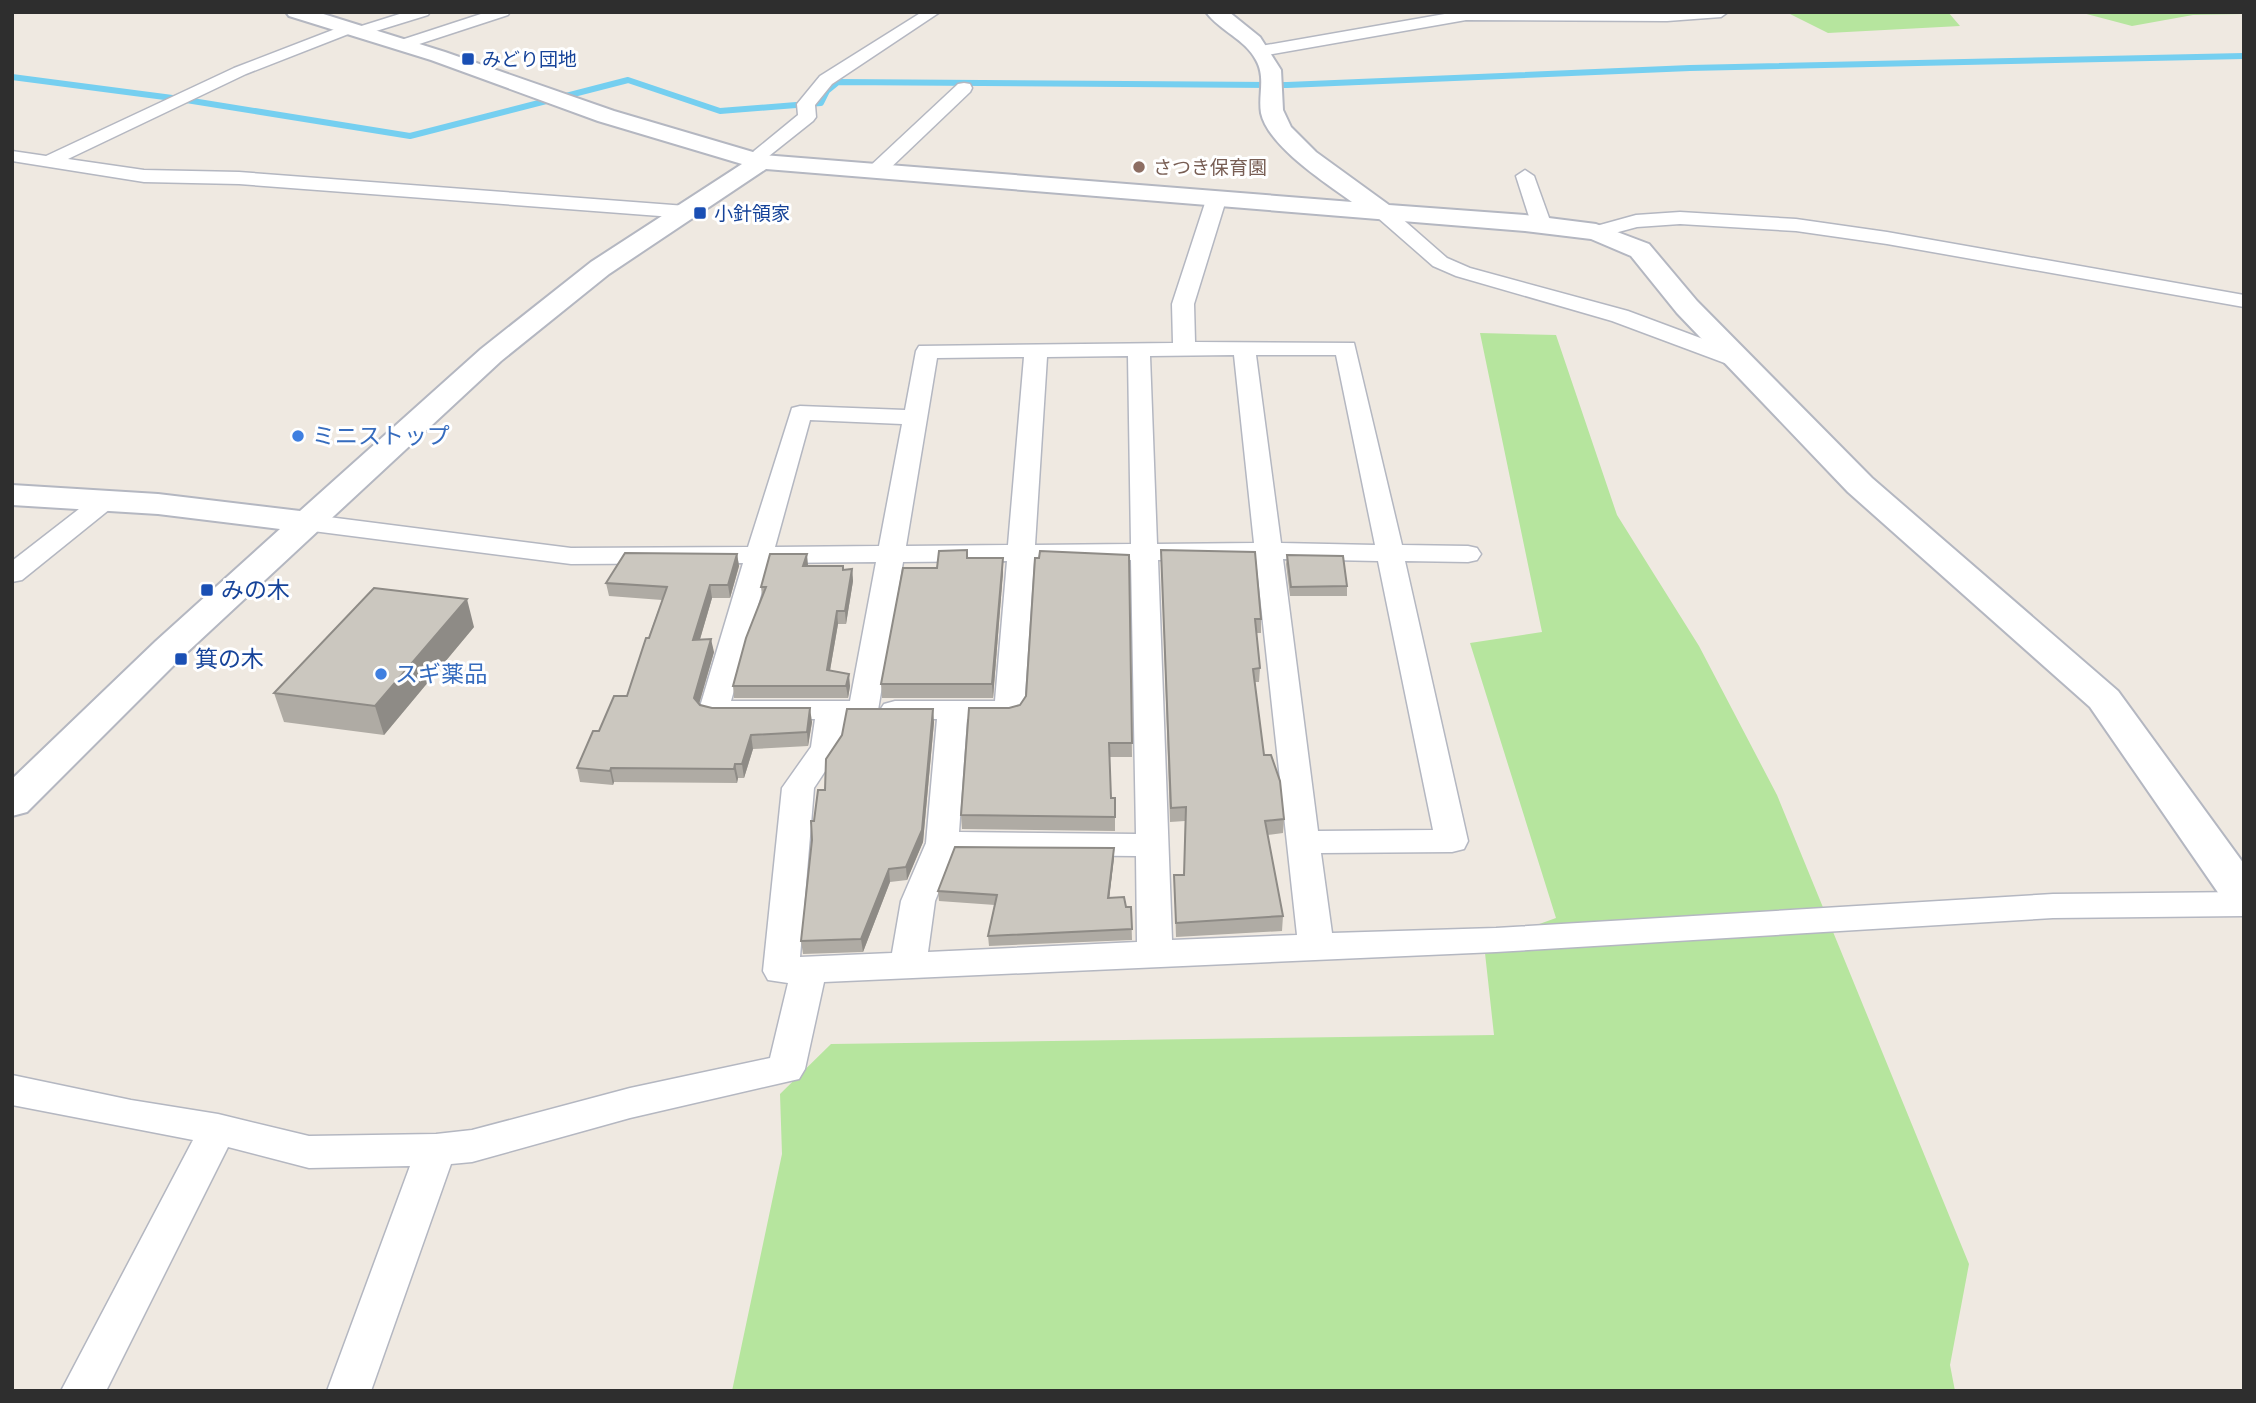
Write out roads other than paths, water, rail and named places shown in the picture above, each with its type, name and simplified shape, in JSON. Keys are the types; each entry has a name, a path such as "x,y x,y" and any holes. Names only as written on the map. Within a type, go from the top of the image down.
{"street":[{"path":"296,12 347,24 606,116 761,162 1542,226 1596,232 1640,250 1687,307 1860,485 2104,699 2244,896"},
{"path":"49,162 240,71 347,24 423,12"},
{"path":"401,45 503,12"},
{"path":"896,12 927,15"},
{"path":"1216,12 1261,51 1273,79 1272,116 1288,141 1384,213 1440,262 1463,272 1620,316 1738,360"},
{"path":"1261,51 1444,15 1667,16 1721,12"},
{"path":"761,162 760,155 807,117 806,104 826,80 927,15"},
{"path":"876,171 964,88"},
{"path":"12,156 144,176 239,178 686,212"},
{"path":"12,803 169,649 305,522 541,313 600,268 761,162"},
{"path":"1525,176 1542,226"},
{"path":"1184,348 1183,304 1216,200"},
{"path":"1596,232 1636,221 1679,218 1734,219 1796,225 1887,238 2244,302"},
{"path":"1139,348 1155,953"},
{"path":"1244,348 1316,946"},
{"path":"1303,842 1452,841 1346,348 927,351 890,554 847,710 798,788 781,971 1496,940 2053,906 2244,904"},
{"path":"915,416 800,413 714,710 1009,710 1036,349"},
{"path":"12,495 106,500 248,513 572,556 1268,551 1468,554"},
{"path":"12,574 106,500"},
{"path":"908,965 918,901 942,842 953,710"},
{"path":"942,842 1152,845"},
{"path":"12,1090 131,1115 218,1129 309,1152 436,1150 472,1146 629,1103 786,1069 809,970"},
{"path":"83,1391 218,1129"},
{"path":"349,1391 436,1150"}],"waterway":[{"path":"12,77 180,99 410,136 628,80 720,111 821,103 827,91 838,82 1287,85 1690,68 2244,56"}],"place":[{"name":"みどり団地","path":"468,59"},
{"name":"さつき保育園","path":"1139,167"},
{"name":"小針領家","path":"700,213"},
{"name":"ミニストップ","path":"298,436"},
{"name":"みの木","path":"207,590"},
{"name":"箕の木","path":"181,659"},
{"name":"スギ薬品","path":"381,674"}]}
